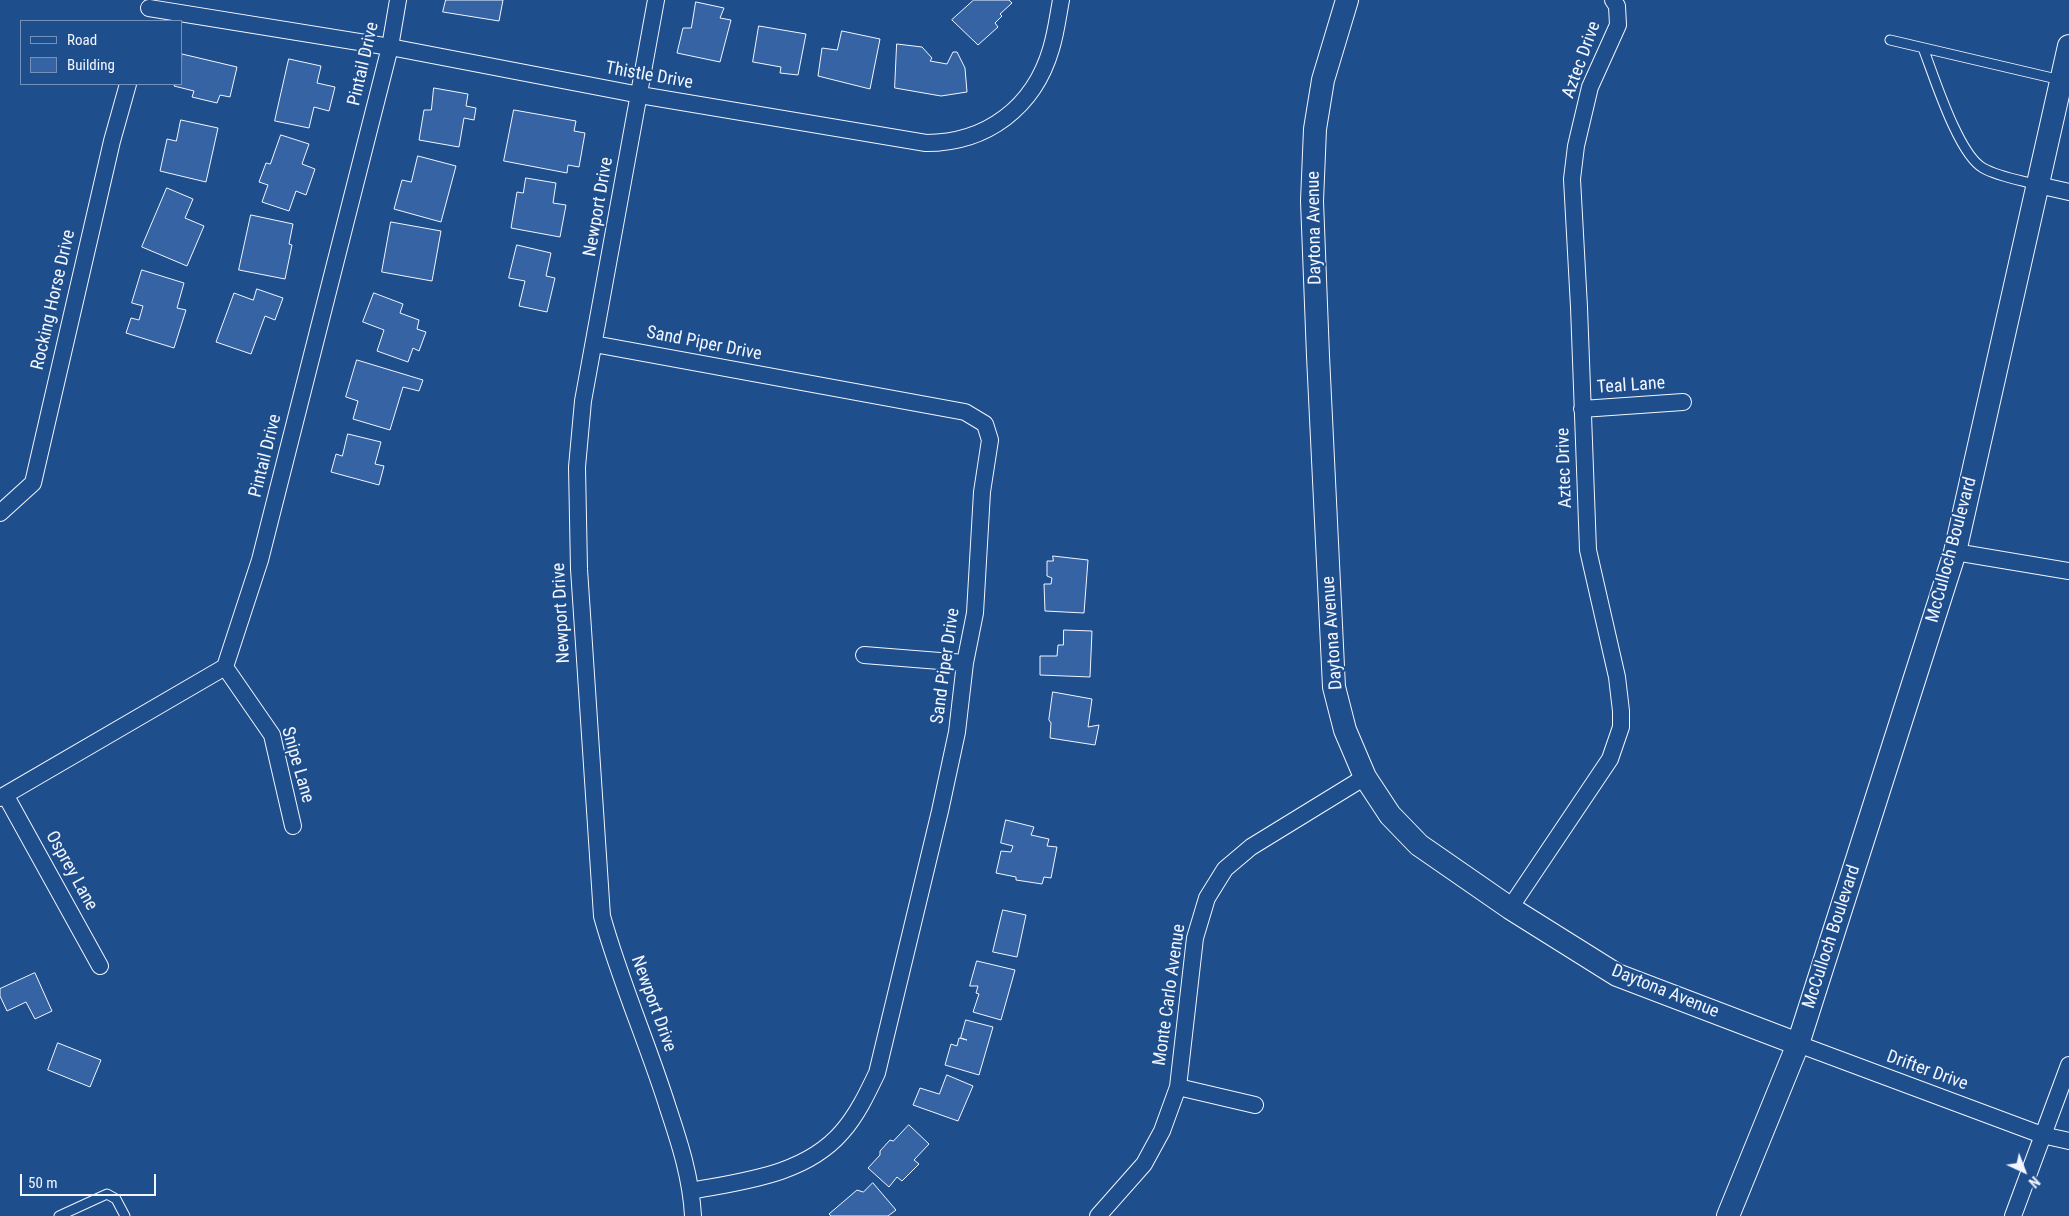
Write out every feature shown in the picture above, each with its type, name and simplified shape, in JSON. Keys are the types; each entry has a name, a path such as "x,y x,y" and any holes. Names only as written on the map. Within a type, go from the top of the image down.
{"street":[{"name":"Pintail Drive","path":"225,667 260,560 390,47 398,0"},
{"name":"Newport Drive","path":"656,0 583,402 577,468 579,569 602,916 608,939 653,1060 682,1148 691,1191 693,1216"},
{"name":"Thistle Drive","path":"148,10 390,47 640,95 926,143 945,143 966,139 984,132 1008,116 1033,89 1045,67 1052,48 1061,0"},
{"name":"Daytona Avenue","path":"1347,0 1323,80 1315,129 1312,201 1334,687 1345,730 1365,776 1390,815 1419,845 1510,908 1617,975 1798,1044"},
{"name":"Aztec Drive","path":"1510,908 1610,759 1621,727 1617,677 1588,550 1572,178 1576,146 1590,87 1618,25 1617,6 1613,0"},
{"name":"McCulloch Boulevard","path":"1728,1216 1798,1044 1955,552 2069,46"},
{"name":"Rocking Horse Drive","path":"0,513 32,483 112,141 128,85"},
{"path":"2038,185 2069,192"},
{"name":"Sand Piper Drive","path":"594,344 965,412 985,424 990,440 982,492 975,613 965,663 957,732 878,1073 862,1104 842,1133 824,1148 801,1162 771,1175 691,1191"},
{"name":"Teal Lane","path":"1582,409 1683,402"},
{"path":"1955,552 2069,571"},
{"path":"864,655 965,663"},
{"path":"3,797 225,667"},
{"name":"Snipe Lane","path":"225,667 272,735 293,826"},
{"name":"Monte Carlo Avenue","path":"1098,1216 1144,1164 1162,1131 1178,1088 1195,938 1207,898 1225,868 1251,847 1365,776"},
{"name":"Osprey Lane","path":"3,797 100,966"},
{"name":"Drifter Drive","path":"1798,1044 2042,1135 2069,1141"},
{"path":"2013,1216 2069,1065"},
{"path":"1178,1088 1256,1105"}],"lane":[{"path":"1890,40 2061,80"},
{"path":"1923,48 1959,138 1974,161 1995,173 2038,185"},
{"path":"59,1216 107,1194 116,1199 125,1216"}],"building":[{"path":"446,0 503,0 499,21 443,12"},
{"path":"974,0 1009,0 1012,3 1000,14 1002,16 995,23 998,27 978,45 952,20"},
{"path":"696,2 724,8 720,18 731,20 720,62 677,53 683,28 691,28"},
{"path":"759,26 806,34 798,75 780,73 781,67 753,62"},
{"path":"842,31 880,39 870,89 818,76 822,48 837,50"},
{"path":"897,44 922,47 932,58 930,61 947,64 953,52 957,52 965,68 967,92 941,96 895,88"},
{"path":"182,54 237,67 230,97 220,95 217,103 192,97 194,91 174,86 182,85"},
{"path":"289,59 321,66 317,83 335,87 329,111 314,107 309,128 275,121"},
{"path":"434,88 468,94 466,106 476,108 474,120 464,118 459,147 419,140 424,110 431,110"},
{"path":"514,110 576,121 574,131 585,133 579,167 568,165 567,173 504,161"},
{"path":"181,120 218,128 206,182 160,171 167,139 176,141"},
{"path":"281,135 309,144 302,164 315,169 306,195 296,191 289,211 262,202 268,185 259,182 266,163 270,164"},
{"path":"418,156 456,166 441,222 394,209 402,180 411,182"},
{"path":"526,178 556,183 553,203 566,205 560,237 511,228 517,192 523,193"},
{"path":"167,188 193,199 185,218 204,226 187,266 142,247"},
{"path":"251,215 293,224 289,244 292,245 285,279 239,270"},
{"path":"391,222 441,231 432,281 382,272"},
{"path":"517,245 551,253 546,276 555,278 547,312 519,306 525,281 509,278"},
{"path":"142,270 184,283 177,308 186,310 174,348 126,333 131,318 139,320 143,306 132,303"},
{"path":"257,289 283,298 275,320 265,316 251,354 216,342 234,293 253,300"},
{"path":"374,293 403,304 400,313 419,320 417,329 426,332 419,351 413,348 408,362 377,351 384,330 363,322"},
{"path":"357,360 423,380 419,391 403,387 390,430 353,419 358,401 346,397"},
{"path":"348,434 381,442 375,464 384,466 379,485 331,472 336,454 342,456"},
{"path":"1053,556 1088,560 1084,613 1045,611 1044,584 1051,584 1052,578 1047,576 1047,561 1053,561"},
{"path":"1064,630 1092,631 1090,677 1040,675 1040,656 1057,656 1058,645 1063,645"},
{"path":"1053,692 1092,699 1088,727 1099,725 1095,745 1050,738 1051,723 1049,720"},
{"path":"1006,820 1034,827 1031,835 1049,839 1047,846 1057,847 1051,878 1044,877 1042,884 1016,880 1016,877 996,873 1001,851 1011,852 1013,846 1001,843"},
{"path":"1003,910 1026,915 1017,957 993,952"},
{"path":"977,961 1015,970 1001,1020 973,1012 979,994 976,993 978,986 970,986"},
{"path":"35,973 52,1011 35,1019 26,1002 7,1011 0,996 0,989"},
{"path":"966,1020 993,1027 979,1075 945,1065 951,1044 957,1046 959,1038 967,1040 961,1038"},
{"path":"58,1043 101,1060 90,1087 48,1070"},
{"path":"947,1075 973,1086 958,1121 913,1105 920,1088 939,1094"},
{"path":"909,1125 929,1144 914,1160 919,1164 902,1181 897,1177 889,1187 868,1168 890,1140 893,1141"},
{"path":"873,1183 896,1210 888,1216 831,1216 829,1214 857,1190 863,1192"}]}
